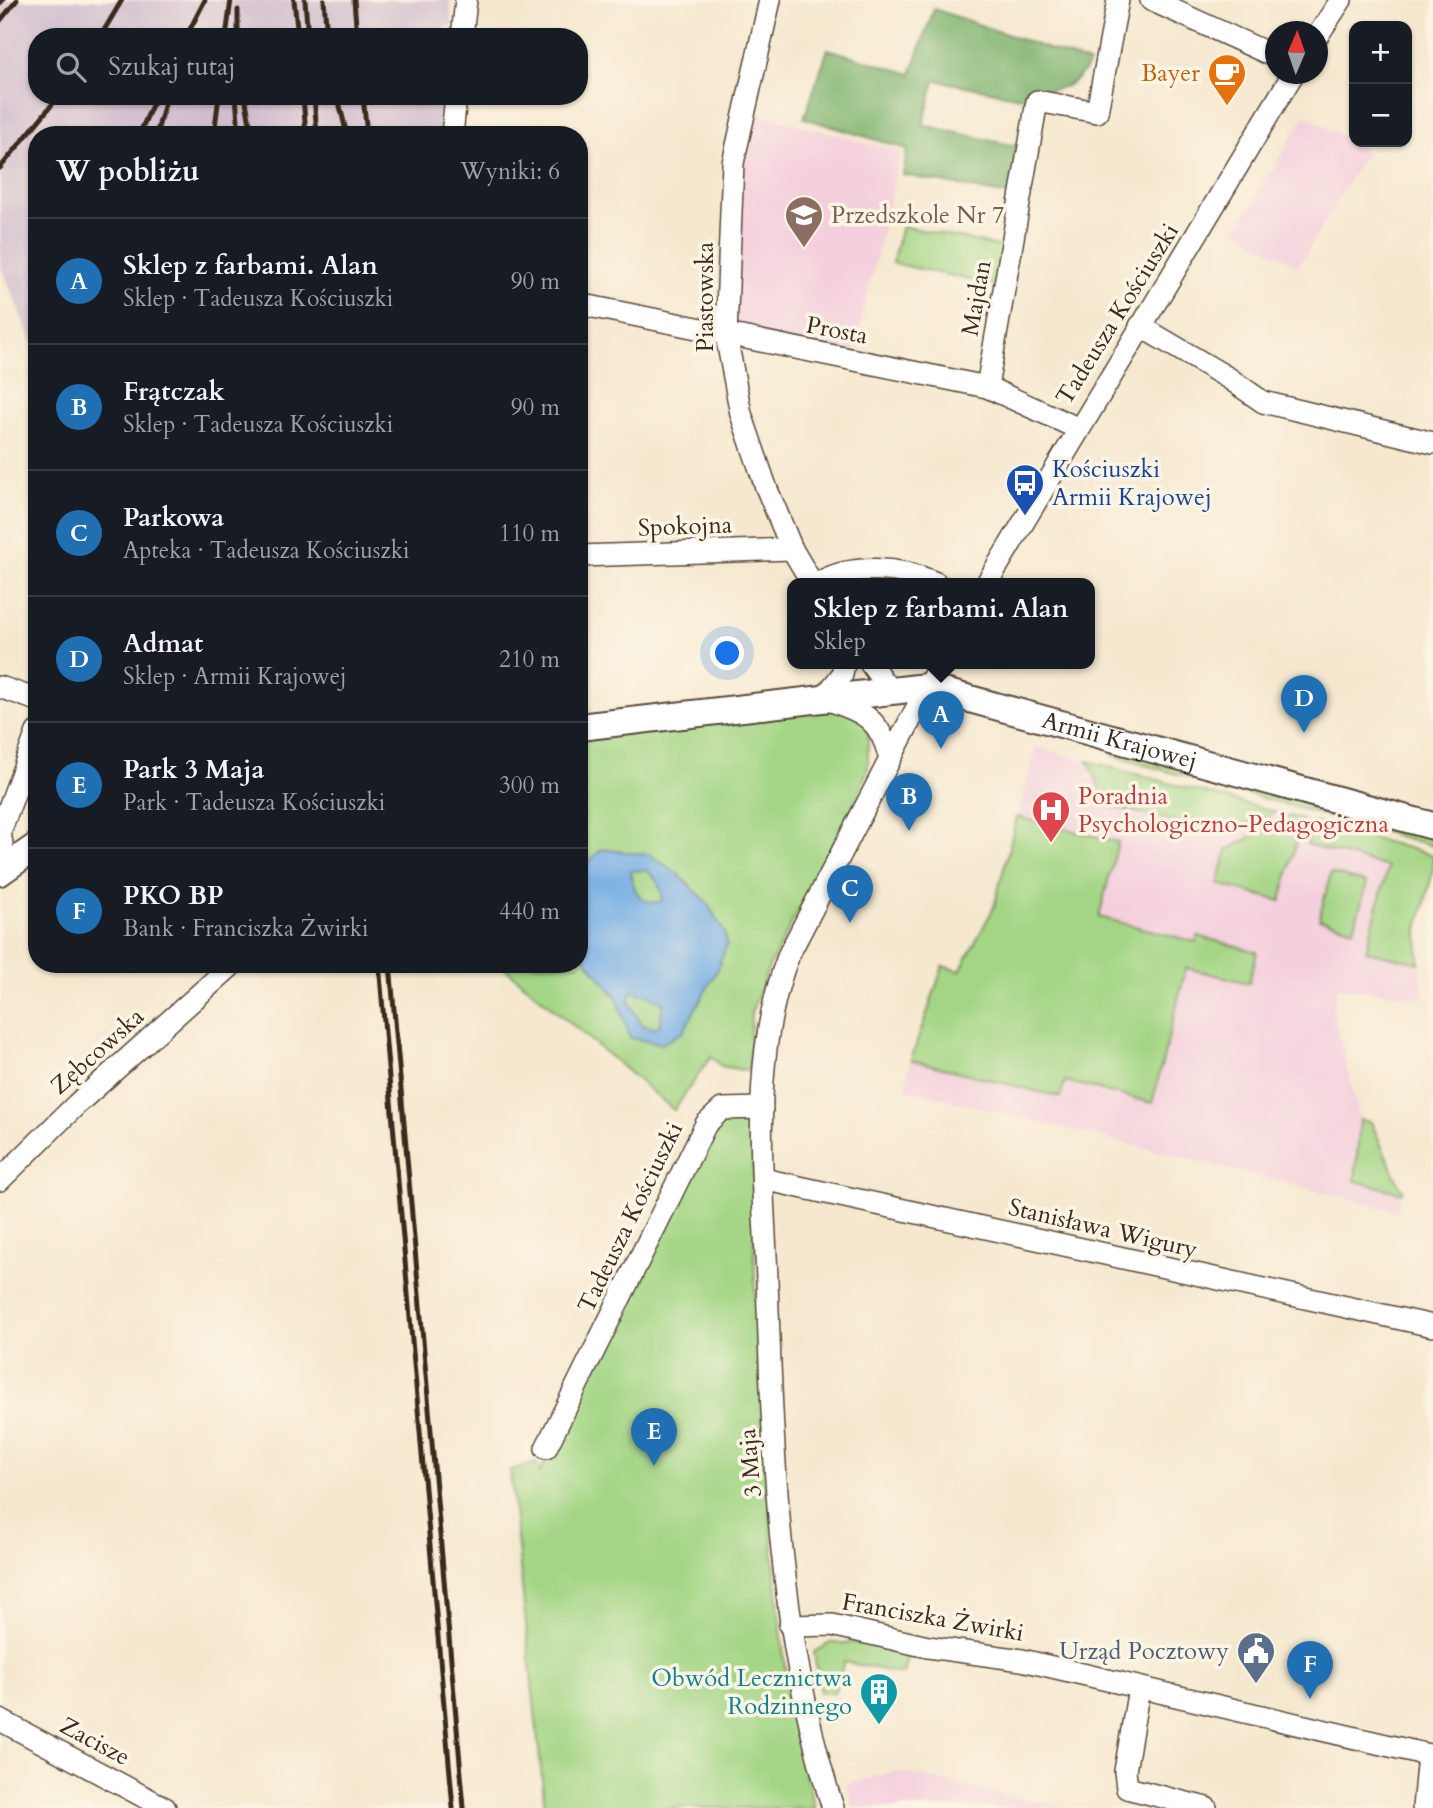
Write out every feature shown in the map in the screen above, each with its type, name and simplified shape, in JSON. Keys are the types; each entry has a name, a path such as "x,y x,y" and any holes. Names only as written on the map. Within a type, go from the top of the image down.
{"street":[{"path":"463,28 466,0"},
{"name":"Piastowska","path":"770,0 733,163 726,335 741,414 766,487 792,549 809,578"},
{"name":"Majdan","path":"987,387 1037,101 1097,112 1118,0"},
{"path":"1151,0 1265,52"},
{"path":"1328,21 1341,0"},
{"name":"Tadeusza Kościuszki","path":"989,578 1287,84"},
{"path":"453,126 455,105"},
{"name":"Prosta","path":"588,306 987,387 1077,428"},
{"path":"1140,326 1230,379 1263,402 1433,443"},
{"name":"Spokojna","path":"588,556 792,549"},
{"path":"828,578 841,572 901,570 923,578"},
{"path":"824,698 842,675 843,669"},
{"path":"874,669 890,691"},
{"path":"762,1108 765,1035 778,983 789,954 889,756 936,669"},
{"path":"0,687 28,697"},
{"path":"588,726 926,687"},
{"name":"Armii Krajowej","path":"926,687 1433,826"},
{"path":"824,698 873,720 883,735 889,756"},
{"path":"3,870 1,832 28,757"},
{"path":"3,870 28,852"},
{"name":"Zębcowska","path":"0,1180 77,1104 223,973"},
{"name":"Tadeusza Kościuszki","path":"546,1448 706,1124 722,1110 762,1108"},
{"name":"3 Maja","path":"762,1108 771,1408 790,1626 808,1722 833,1808"},
{"name":"Stanisława Wigury","path":"763,1179 1433,1326"},
{"name":"Franciszka Żwirki","path":"790,1626 832,1625 928,1647 1022,1660 1430,1755"},
{"path":"1139,1688 1125,1771 1126,1788 1206,1808"},
{"name":"Zacisze","path":"0,1720 165,1808"},
{"path":"1423,1808 1430,1755"}],"shaded area":[{"path":"0,0 450,0 452,26 445,25 445,28 28,28 28,105 442,105 441,126 28,126 28,333 3,270 0,271"},
{"name":"Przedszkole Nr 7","path":"745,110 901,152 852,360 726,335"},
{"path":"1305,115 1349,141 1349,147 1360,147 1367,151 1298,267 1236,230"},
{"path":"1036,747 1433,855 1433,871 1418,929 1424,998 1337,987 1333,1012 1360,1119 1371,1122 1403,1189 1398,1211 905,1089 912,1054 943,966 960,971 994,907"},
{"path":"897,1771 1068,1808 854,1808 846,1784"}],"green space":[{"path":"934,9 1089,63 1073,82 1060,88 1034,92 1030,99 935,80 923,125 1020,147 1014,196 903,175 907,149 804,118 828,49 911,74"},
{"path":"902,226 1003,247 995,285 892,263"},
{"path":"843,700 868,722 868,767 859,794 769,967 751,1013 749,1071 721,1066 711,1056 674,1110 511,973 588,973 588,739 644,728"},
{"path":"1115,748 1433,835 1433,846 1113,756"},
{"path":"1088,761 1276,812 1227,833 1108,806"},
{"path":"1290,816 1302,819 1281,901 1218,884 1227,850"},
{"path":"1017,817 1118,842 1099,917 1196,942 1198,936 1257,952 1249,983 1186,968 1152,1103 1065,1081 1060,1097 911,1060 943,966 960,971 994,907"},
{"path":"1313,822 1433,855 1433,871 1418,929 1419,963 1366,951 1388,867 1307,845"},
{"path":"1331,873 1367,883 1354,929 1319,919"},
{"path":"726,1120 745,1125 753,1134 755,1301 774,1562 787,1688 796,1741 815,1808 545,1808 510,1470 536,1463 540,1472 653,1240 715,1128"},
{"path":"1360,1120 1371,1122 1403,1189 1402,1193 1355,1181"},
{"path":"830,1643 867,1643 908,1654 903,1674 844,1662 834,1693 820,1692 814,1652"}],"water":[{"path":"602,849 650,855 678,874 706,901 724,932 727,944 717,970 683,1032 662,1044 630,1038 617,998 588,962 588,862","holes":["647,870 658,882 663,898 659,902 646,901 635,889 631,871","632,992 649,995 663,1003 660,1024 655,1028 642,1025 629,1002"]}],"railway":[{"path":"0,3 3,0"},
{"path":"0,21 17,0"},
{"path":"105,28 122,0"},
{"path":"191,28 205,0"},
{"path":"227,28 231,0"},
{"path":"294,0 297,28"},
{"path":"305,0 307,28"},
{"path":"324,0 326,28"},
{"path":"354,0 356,28"},
{"path":"238,10 238,28"},
{"path":"34,126 52,105"},
{"path":"143,126 152,105"},
{"path":"159,126 164,105"},
{"path":"215,126 218,105"},
{"path":"237,105 238,126"},
{"path":"247,105 250,126"},
{"path":"304,105 305,126"},
{"path":"315,105 316,126"},
{"path":"340,105 345,126"},
{"path":"364,105 366,126"},
{"path":"0,168 28,134"},
{"path":"380,973 453,1808"},
{"path":"391,973 464,1808"}],"place":[{"name":"Bayer","path":"1227,107"},
{"name":"Przedszkole Nr 7","path":"804,249"},
{"name":"Kościuszki Armii Krajowej","path":"1025,517"},
{"name":"Admat","path":"1304,733"},
{"name":"Sklep z farbami. Alan","path":"941,749"},
{"name":"Frątczak","path":"909,831"},
{"name":"Poradnia Psychologiczno-Pedagogiczna","path":"1051,844"},
{"name":"Parkowa","path":"850,923"},
{"name":"Park 3 Maja","path":"654,1466"},
{"name":"Urząd Pocztowy","path":"1256,1685"},
{"name":"PKO BP","path":"1310,1699"},
{"name":"Obwód Lecznictwa Rodzinnego","path":"879,1726"}]}
